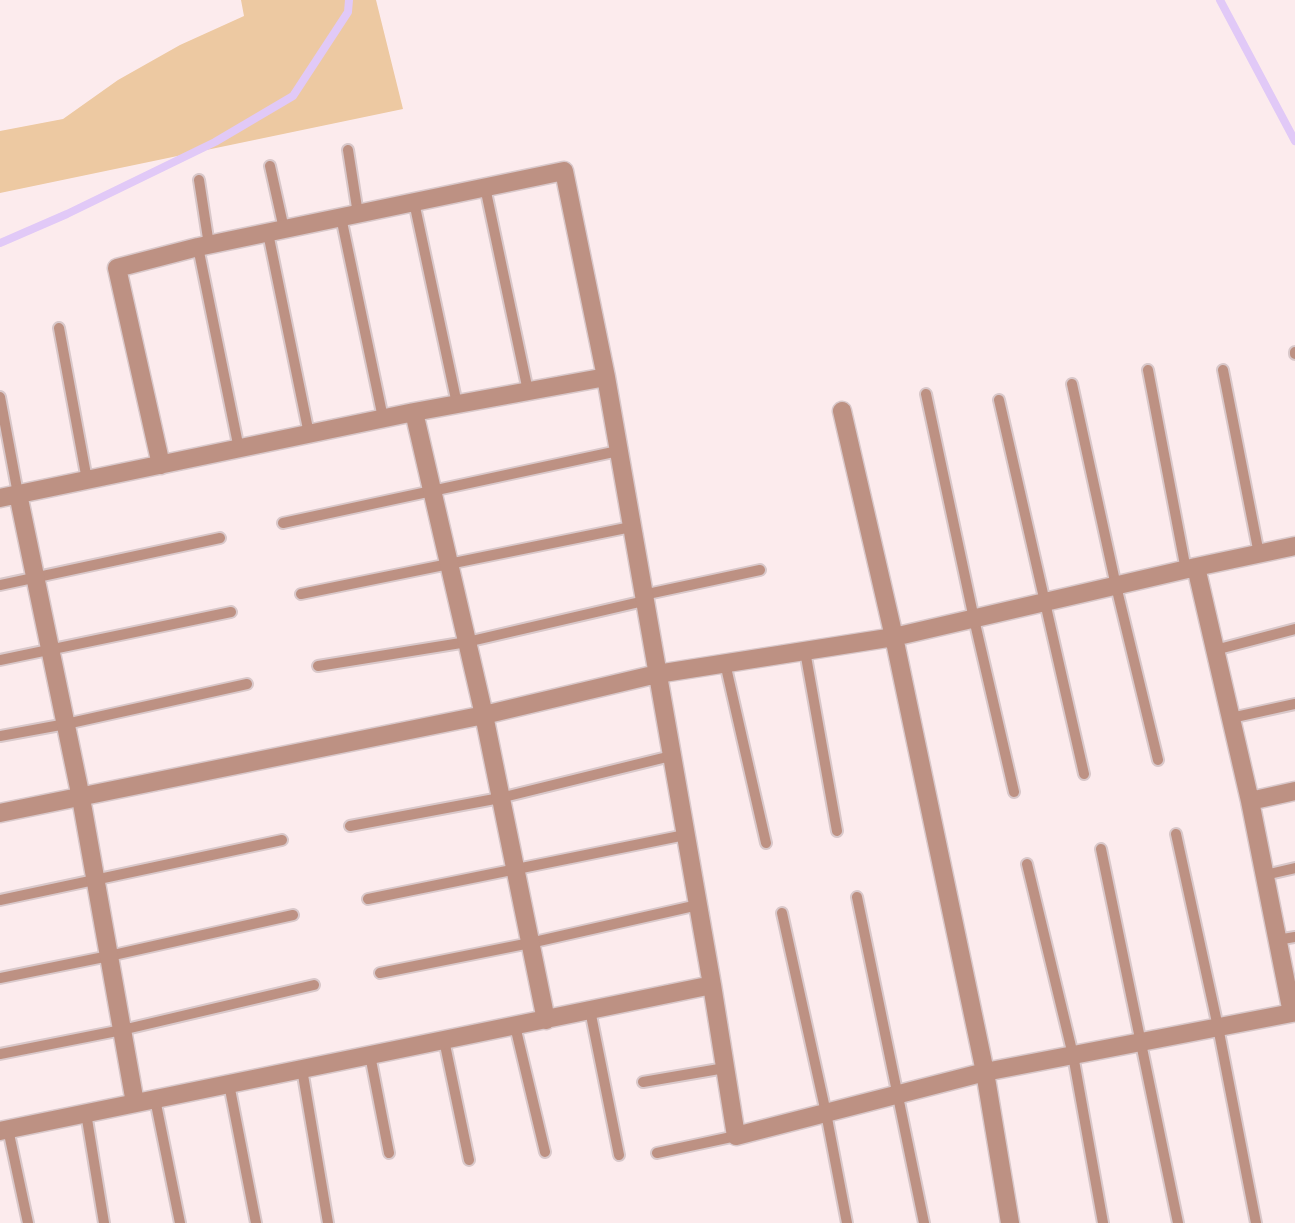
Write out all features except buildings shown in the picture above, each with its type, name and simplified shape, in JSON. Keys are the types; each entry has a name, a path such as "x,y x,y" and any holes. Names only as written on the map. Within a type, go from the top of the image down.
{"street":[{"path":"161,465 117,268 204,246 564,170 606,377 736,1136 985,1072 1218,1027 1293,1020 1286,939 1265,876 1215,650 1191,568"},
{"path":"0,498 383,418 606,377"},
{"path":"842,411 894,637 985,1072 1010,1223"},
{"path":"414,412 484,715 546,1020"},
{"path":"18,494 81,798 135,1103"},
{"path":"0,813 484,715 657,674 894,637 1295,546"},
{"path":"1250,801 1295,791"},
{"path":"4,1130 712,985"}],"lane":[{"path":"348,150 350,216 383,418"},
{"path":"270,166 276,231 309,434"},
{"path":"199,180 204,246 239,449"},
{"path":"485,187 528,391"},
{"path":"414,202 457,404"},
{"path":"59,328 87,480"},
{"path":"1148,370 1191,568"},
{"path":"1223,370 1259,554"},
{"path":"1072,384 1116,586 1158,760"},
{"path":"926,394 1014,792"},
{"path":"0,397 18,494"},
{"path":"999,400 1084,774"},
{"path":"283,523 618,451"},
{"path":"301,594 631,527"},
{"path":"0,585 219,538"},
{"path":"318,666 467,642 760,570"},
{"path":"0,660 231,612"},
{"path":"1215,650 1295,629"},
{"path":"805,651 837,831"},
{"path":"725,663 766,843"},
{"path":"0,736 247,684"},
{"path":"1231,718 1295,704"},
{"path":"351,826 500,798 671,756"},
{"path":"1176,834 1218,1027 1256,1223"},
{"path":"368,899 685,835"},
{"path":"0,900 282,840"},
{"path":"1101,849 1178,1223"},
{"path":"1027,864 1073,1055 1103,1223"},
{"path":"1265,876 1295,868"},
{"path":"857,897 924,1223"},
{"path":"380,972 530,943 698,905"},
{"path":"782,913 848,1223"},
{"path":"0,978 293,915"},
{"path":"0,1054 122,1030 314,985"},
{"path":"590,1010 620,1155"},
{"path":"515,1026 545,1152"},
{"path":"444,1040 469,1160"},
{"path":"370,1055 389,1153"},
{"path":"643,1082 725,1068"},
{"path":"302,1069 328,1223"},
{"path":"229,1084 256,1223"},
{"path":"155,1099 180,1223"},
{"path":"86,1113 104,1223"},
{"path":"4,1130 28,1223"},
{"path":"657,1153 736,1136"}],"shaded area":[{"path":"241,0 376,0 403,109 0,193 0,131 63,119 118,80 180,45 244,16"}],"waterway":[{"path":"0,243 67,214 215,142 293,96 348,12 349,0"},
{"path":"1220,0 1295,141"}]}
